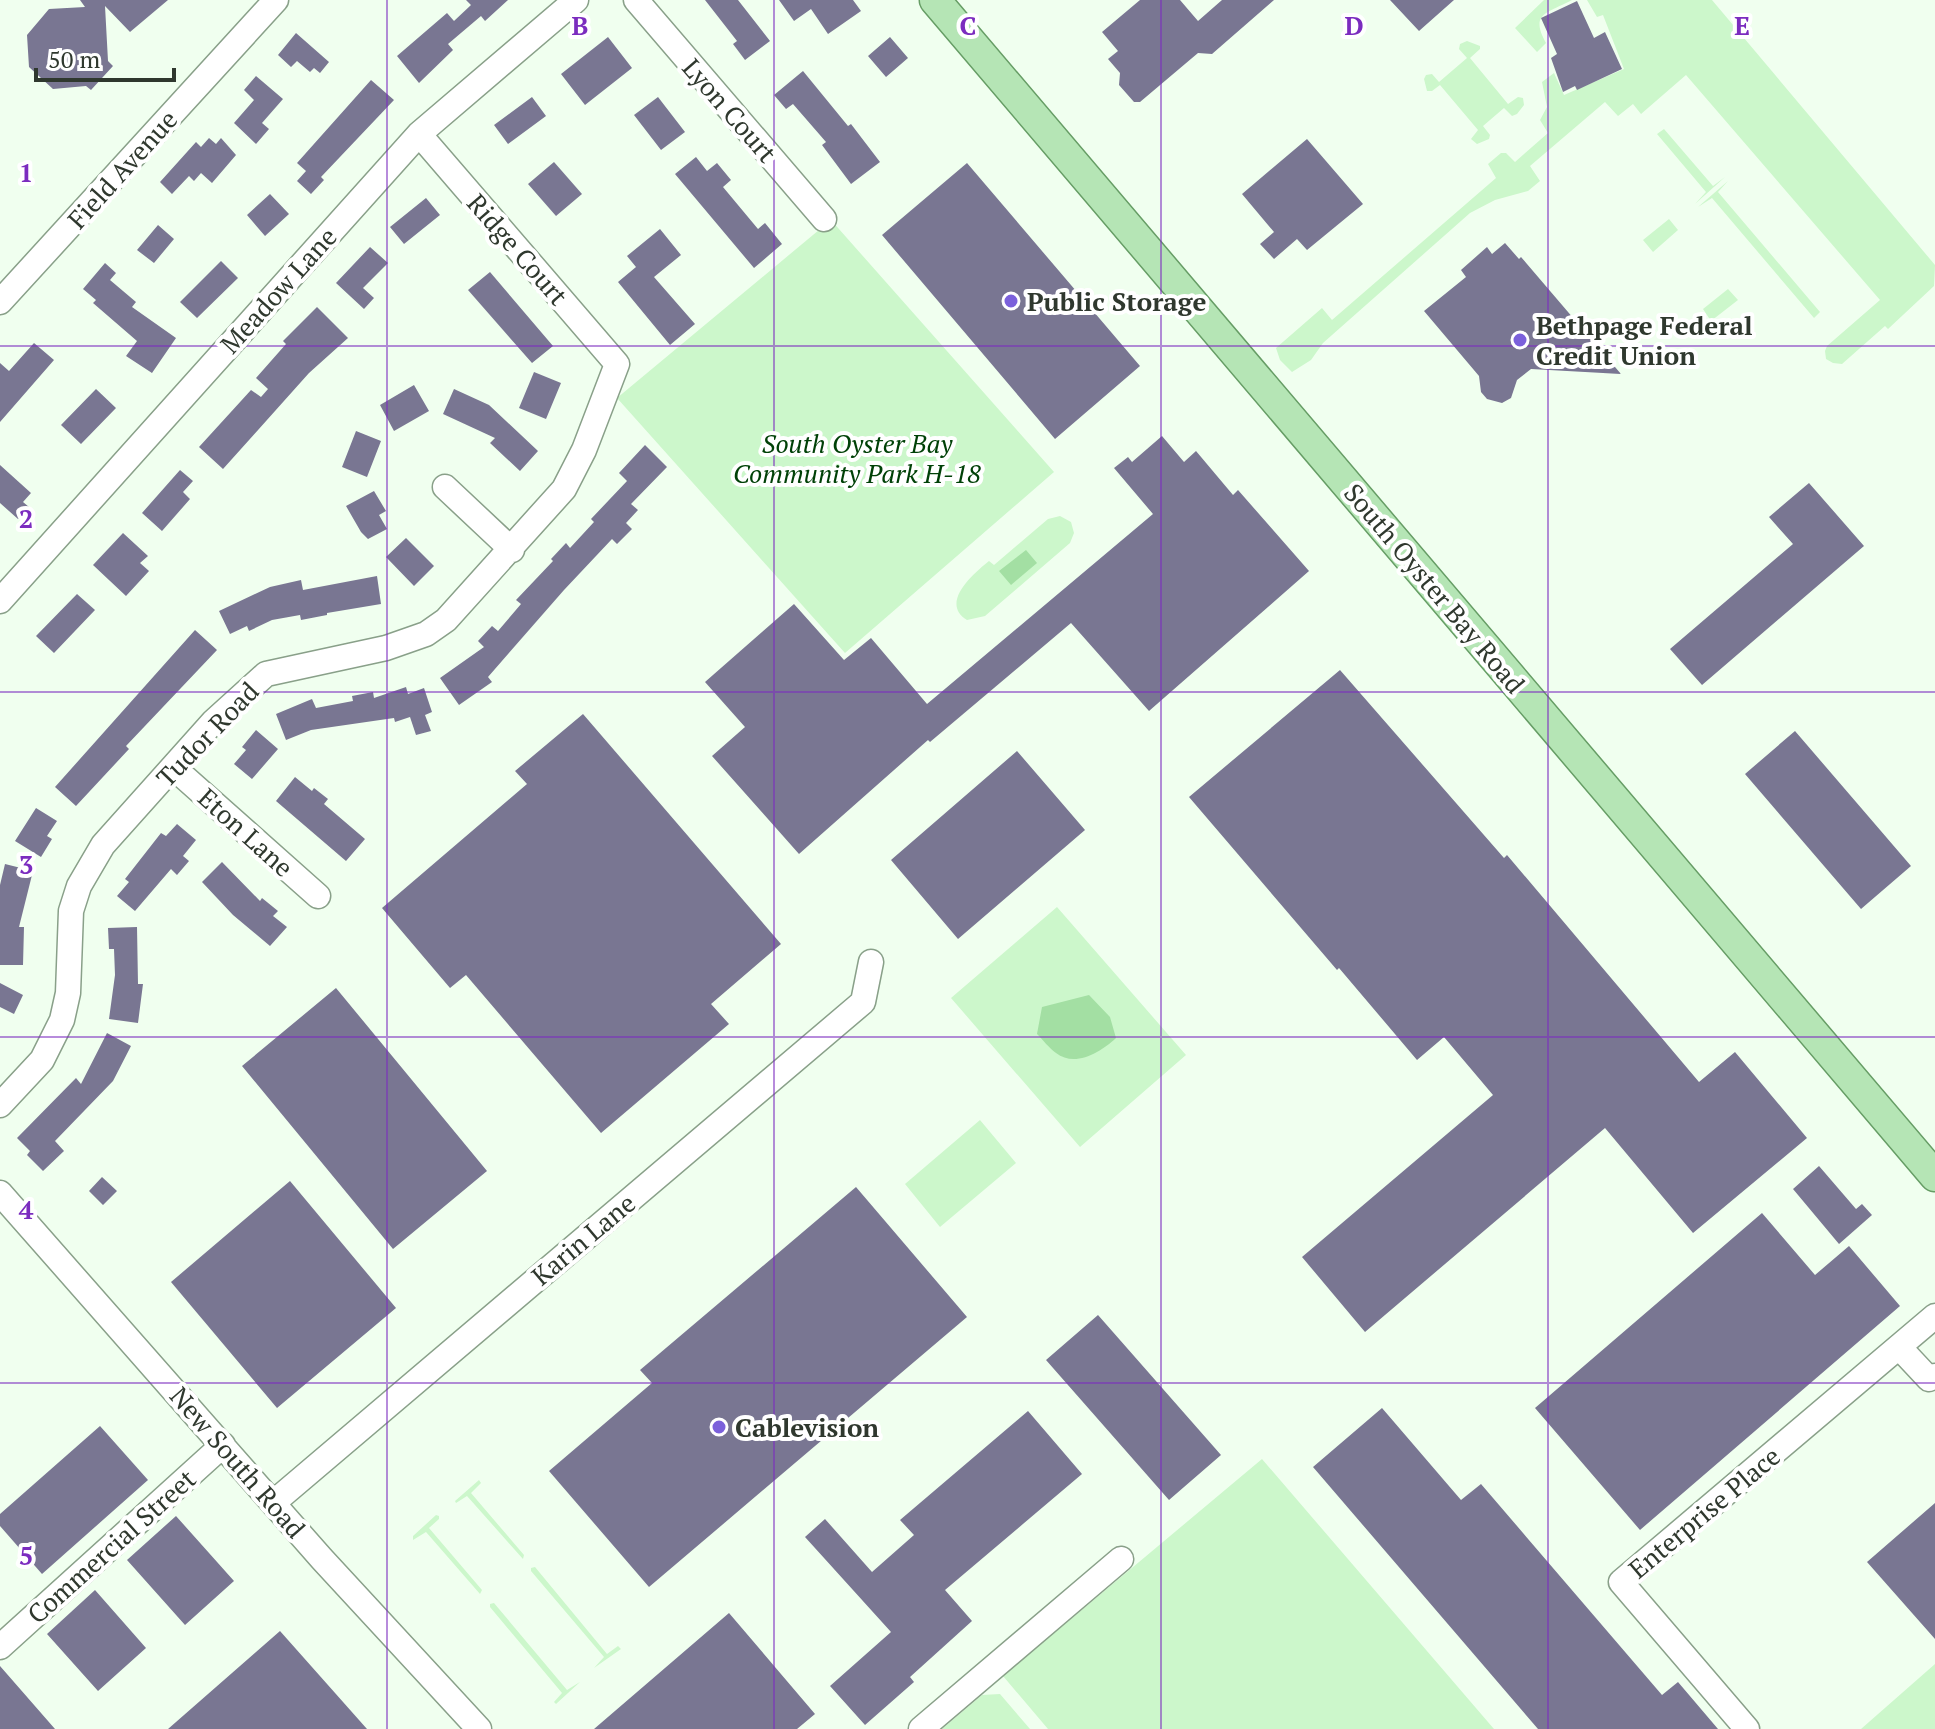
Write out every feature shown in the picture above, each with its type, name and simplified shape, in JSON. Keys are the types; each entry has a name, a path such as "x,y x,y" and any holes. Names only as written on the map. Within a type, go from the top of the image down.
{"main road":[{"name":"South Oyster Bay Road","path":"935,0 1935,1176"}],"street":[{"name":"Field Avenue","path":"0,302 276,0"},
{"name":"Meadow Lane","path":"0,601 419,134 576,0"},
{"name":"Lyon Court","path":"636,0 824,219"},
{"name":"Ridge Court","path":"419,134 617,364"},
{"name":"Tudor Road","path":"0,1105 42,1060 55,1038 68,993 71,911 79,886 103,845 213,722 266,674 386,648 426,634 446,620 564,489 584,450 617,364"},
{"path":"445,487 512,550"},
{"name":"Eton Lane","path":"174,768 318,896"},
{"name":"Karin Lane","path":"273,1503 863,1002 871,962"},
{"name":"New South Road","path":"0,1193 273,1503 479,1729"},
{"name":"Enterprise Place","path":"1747,1729 1621,1582 1935,1316"},
{"path":"1899,1347 1929,1379 1935,1376"},
{"name":"Commercial Street","path":"0,1647 223,1445"},
{"path":"921,1729 1121,1559"}],"green space":[{"path":"1544,0 1572,0 1549,11 1540,20 1546,43 1537,52 1515,28"},
{"path":"1587,0 1712,0 1935,265 1934,286 1888,329 1885,326 1842,364 1826,359 1827,346 1880,300 1686,75 1641,114 1633,104 1618,116 1605,102 1530,166 1540,181 1528,191 1495,200 1470,213 1323,343 1311,360 1292,372 1280,360 1276,348 1322,308 1332,320 1496,178 1488,164 1501,153 1506,153 1515,162 1548,133 1540,120 1547,107 1542,82 1554,73 1564,95 1624,69 1603,15 1597,17"},
{"path":"1467,41 1480,46 1470,58 1508,104 1518,97 1523,98 1524,105 1512,116 1504,108 1483,126 1490,135 1489,139 1477,144 1471,139 1478,130 1440,85 1427,91 1424,79 1432,74 1439,82 1467,58 1459,49 1460,44"},
{"path":"1664,129 1713,186 1725,177 1695,204 1706,192 1657,134"},
{"path":"1728,181 1718,192 1820,312 1814,318 1712,198 1698,207"},
{"path":"1669,219 1678,230 1653,252 1643,240"},
{"name":"South Oyster Bay Community Park H-18","path":"831,220 1054,472 845,653 617,398"},
{"path":"1728,289 1738,300 1711,321 1703,309"},
{"path":"1060,516 1071,522 1074,533 1070,543 985,616 967,620 959,613 958,597 975,573 989,561 994,565 1048,519"},
{"path":"1057,907 1186,1055 1080,1147 951,998"},
{"path":"980,1120 1016,1163 940,1227 905,1184"},
{"path":"1262,1459 1494,1729 1048,1729 1003,1676"},
{"path":"479,1480 481,1483 471,1493 524,1555 523,1559 467,1496 456,1503"},
{"path":"436,1515 439,1519 429,1528 482,1590 480,1594 426,1532 413,1540 413,1536"},
{"path":"535,1567 607,1654 618,1646 621,1649 594,1668 604,1657 531,1571"},
{"path":"494,1603 567,1690 580,1682 556,1704 554,1702 562,1693 490,1607"},
{"path":"1935,1664 1935,1729 1861,1729"},
{"path":"1000,1694 1030,1729 942,1729 982,1695"}],"shaded area":[{"path":"1026,550 1037,563 1011,585 999,571"},
{"path":"1089,995 1110,1017 1116,1038 1088,1056 1079,1059 1063,1057 1037,1034 1042,1007"}],"building":[{"path":"80,0 168,0 130,32 105,6 108,61 113,66 91,90 86,86 53,89 29,67 27,35 49,9 85,7"},
{"path":"466,0 508,0 485,21 481,16 448,44 453,50 419,83 397,56 447,13 454,21 471,5"},
{"path":"705,0 738,0 770,41 745,60 733,44 737,41"},
{"path":"779,0 853,0 861,11 828,34 811,9 794,21"},
{"path":"1140,0 1180,0 1198,21 1222,0 1274,0 1212,54 1198,53 1140,102 1134,102 1119,85 1120,73 1108,59 1118,51 1102,32"},
{"path":"1390,0 1454,0 1419,31"},
{"path":"1577,1 1594,38 1605,32 1622,69 1577,90 1575,86 1563,92 1551,58 1557,54 1541,18"},
{"path":"296,33 329,62 320,73 314,68 310,72 297,61 291,67 278,55"},
{"path":"608,37 632,68 585,105 561,74"},
{"path":"890,37 908,58 886,77 868,56"},
{"path":"803,71 848,126 851,124 880,162 851,184 822,145 826,142 793,104 786,109 774,95"},
{"path":"256,76 283,99 262,123 269,129 256,144 234,123 254,100 244,90"},
{"path":"371,80 394,100 321,177 324,180 311,194 297,181 306,171 297,163"},
{"path":"532,97 546,116 508,144 494,125"},
{"path":"658,97 685,132 661,150 634,115"},
{"path":"209,138 216,144 221,138 236,155 212,183 201,173 194,181 189,176 172,194 160,182 196,142 201,147"},
{"path":"1307,139 1363,204 1307,250 1297,239 1274,259 1260,244 1274,232 1242,194"},
{"path":"696,157 707,171 717,163 731,180 723,187 758,229 765,223 782,244 754,268 675,174"},
{"path":"554,162 582,194 556,216 528,184"},
{"name":"Public Storage","path":"967,163 1140,366 1055,439 882,235"},
{"path":"270,194 289,214 265,236 247,215"},
{"path":"426,198 440,215 404,244 390,227"},
{"path":"158,225 174,239 154,263 137,250"},
{"path":"660,229 681,255 654,277 695,324 670,345 618,282 636,267 627,256"},
{"name":"Bethpage Federal Credit Union","path":"1505,243 1519,259 1521,257 1621,374 1531,369 1517,380 1511,398 1502,403 1487,399 1481,392 1479,376 1424,311 1466,277 1461,270 1487,247 1492,254"},
{"path":"370,247 388,263 363,288 374,298 364,309 336,283"},
{"path":"221,261 238,278 197,318 180,302"},
{"path":"105,263 116,273 110,280 136,302 132,307 176,338 152,373 126,356 137,341 93,303 96,300 83,289"},
{"path":"490,272 553,346 532,363 468,290"},
{"path":"317,307 348,338 309,373 223,469 199,447 251,390 261,397 268,389 256,378 286,344 283,341"},
{"path":"34,343 54,360 0,422 0,363 9,371"},
{"path":"534,372 561,383 546,419 519,408"},
{"path":"414,385 429,411 394,431 380,405"},
{"path":"96,389 116,408 81,444 61,425"},
{"path":"454,389 489,405 538,451 520,471 490,443 495,438 443,414"},
{"path":"356,431 381,441 367,477 342,467"},
{"path":"1162,436 1184,462 1196,451 1233,495 1238,490 1309,571 1149,711 1071,623 930,742 928,740 799,854 712,756 745,727 705,682 794,604 844,660 871,638 927,704 1153,514 1114,468 1128,457 1132,462"},
{"path":"645,445 667,467 631,504 638,510 626,523 632,529 617,544 612,539 564,590 488,677 492,682 459,705 440,678 484,647 478,641 492,626 498,631 521,604 516,600 553,561 551,559 566,543 570,548 594,522 591,519 627,481 619,473"},
{"path":"0,465 31,493 23,502 29,507 18,519 0,503"},
{"path":"180,470 193,481 183,492 190,499 162,531 142,513"},
{"path":"1809,483 1864,546 1702,685 1670,649 1793,544 1769,517"},
{"path":"374,491 386,511 379,515 387,529 368,539 346,506"},
{"path":"123,533 148,556 140,563 149,571 126,596 93,565"},
{"path":"406,538 434,566 414,586 386,557"},
{"path":"377,576 381,604 301,620 300,615 272,620 249,631 247,626 230,634 219,611 270,587 301,580 303,590"},
{"path":"77,594 95,610 54,653 36,636"},
{"path":"195,630 217,650 126,746 129,749 76,806 55,787"},
{"path":"1340,670 1504,858 1507,855 1699,1082 1735,1052 1807,1138 1693,1233 1605,1128 1365,1332 1302,1257 1493,1095 1444,1037 1417,1060 1189,797"},
{"path":"406,687 408,694 424,688 432,712 425,715 431,731 416,735 410,717 395,722 394,718 311,730 286,740 276,714 312,699 316,708 353,701 352,696 373,692 374,698"},
{"path":"583,714 781,944 711,1004 729,1024 601,1133 466,975 450,988 382,908 527,784 515,771"},
{"path":"256,730 278,749 252,779 234,764 246,750 242,747"},
{"path":"1795,731 1911,866 1861,909 1745,774"},
{"path":"1017,751 1085,830 958,939 891,860"},
{"path":"295,777 328,799 324,804 365,839 346,861 276,801"},
{"path":"36,808 57,821 47,836 52,839 41,857 15,841"},
{"path":"177,824 196,840 183,856 189,861 177,875 171,869 135,911 117,896 129,882 125,879 161,833 166,836"},
{"path":"222,862 260,901 262,898 278,911 273,916 287,927 270,946 233,915 202,882"},
{"path":"5,864 33,871 19,927 24,927 23,965 0,965 0,885"},
{"path":"137,927 138,984 143,984 138,1023 109,1019 115,975 114,949 109,949 108,928"},
{"path":"0,983 23,995 14,1014 0,1007"},
{"path":"336,988 487,1171 393,1249 242,1066"},
{"path":"107,1033 131,1046 113,1081 55,1141 64,1151 43,1171 27,1155 30,1151 17,1138 76,1078 81,1084"},
{"path":"1819,1166 1856,1209 1862,1204 1872,1215 1839,1244 1793,1189"},
{"path":"102,1177 117,1191 103,1205 89,1191"},
{"path":"290,1181 396,1308 277,1408 171,1282"},
{"name":"Cablevision","path":"856,1187 967,1317 649,1587 549,1471 652,1383 640,1370"},
{"path":"1762,1213 1815,1275 1849,1246 1900,1306 1640,1530 1535,1408"},
{"path":"1098,1315 1221,1455 1169,1500 1046,1360"},
{"path":"1382,1408 1461,1500 1481,1484 1662,1695 1678,1682 1718,1729 1538,1729 1313,1467"},
{"path":"1028,1411 1082,1474 945,1590 972,1621 910,1677 914,1682 865,1725 830,1686 891,1632 805,1537 825,1519 872,1572 914,1535 900,1520"},
{"path":"100,1426 148,1480 42,1574 0,1526 0,1514"},
{"path":"1935,1503 1935,1639 1867,1562"},
{"path":"176,1516 234,1581 185,1625 127,1560"},
{"path":"95,1590 146,1648 98,1691 47,1634"},
{"path":"729,1613 815,1714 797,1729 594,1729"},
{"path":"280,1631 367,1729 168,1729"},
{"path":"0,1666 55,1729 0,1729"}],"place":[{"name":"Public Storage","path":"1011,301"},
{"name":"Bethpage Federal Credit Union","path":"1520,340"},
{"name":"Cablevision","path":"719,1427"}]}
